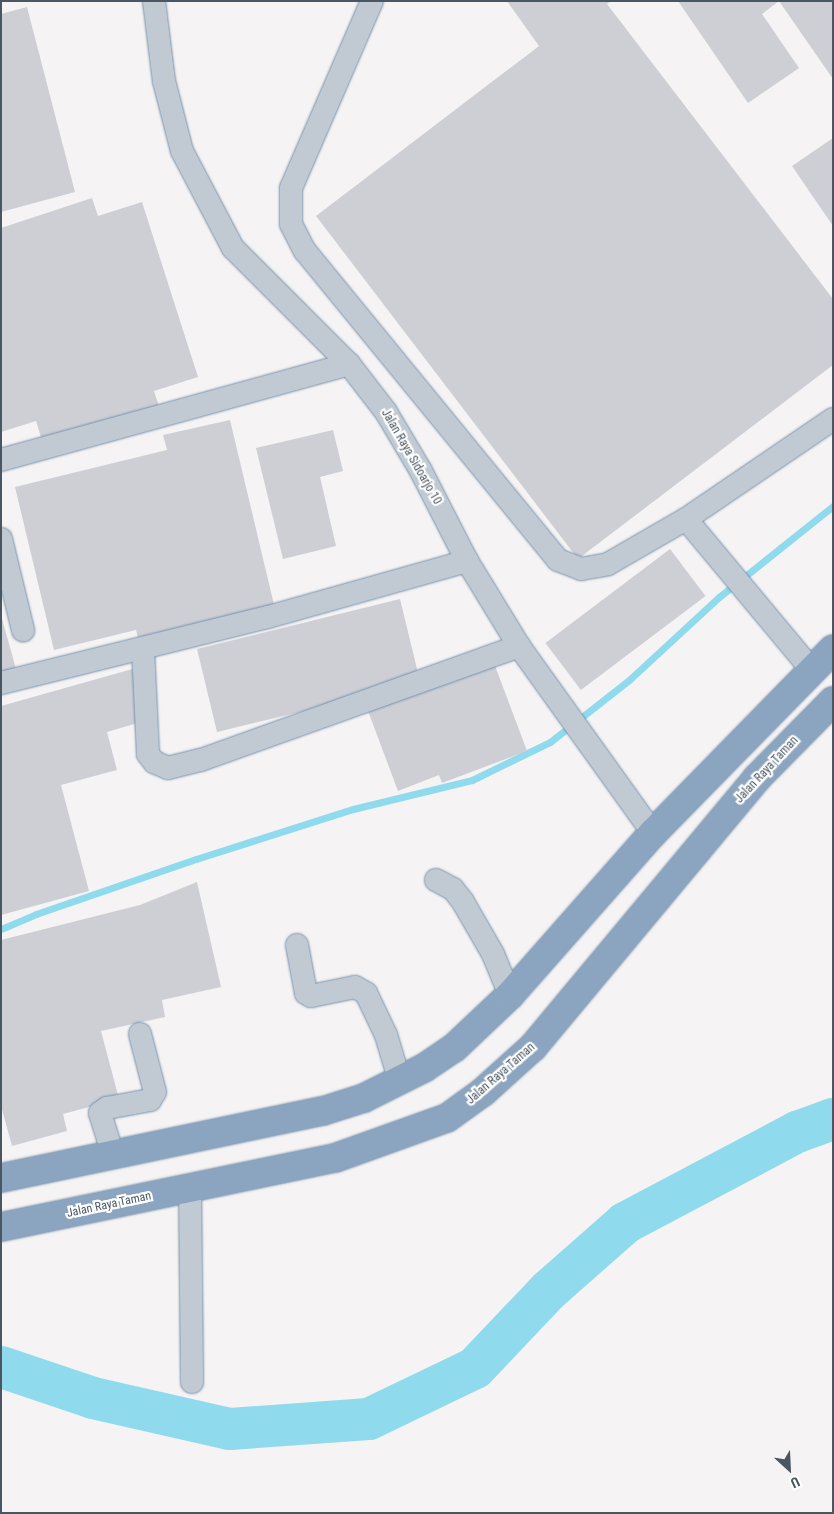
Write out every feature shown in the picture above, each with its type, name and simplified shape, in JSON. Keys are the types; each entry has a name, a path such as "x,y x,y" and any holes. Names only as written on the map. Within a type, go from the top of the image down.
{"highway":[{"path":"1,1178 323,1111 400,1082 454,1048 510,995 653,833 811,669 833,649"},
{"name":"Jalan Raya Taman","path":"1,1227 335,1158 392,1140 447,1118 483,1092 533,1047 757,778 833,701"}],"street":[{"name":"Jalan Raya Sidoarjo 10","path":"154,1 164,81 182,151 208,206 232,248 349,364 386,412 421,471 466,560 519,646 560,708 653,833"},
{"path":"372,1 291,188 291,224 305,251 558,560 582,569 608,564 686,519 833,419"},
{"path":"1,460 349,364"},
{"path":"686,519 751,600 811,669"},
{"path":"1,539 23,630"},
{"path":"1,683 143,648 466,560"},
{"path":"143,648 148,754 154,762 168,768 202,760 519,646"},
{"path":"436,880 453,889 463,902 493,954 510,995"},
{"path":"297,945 306,994 311,996 355,987 366,993 386,1035 400,1082"},
{"path":"112,1155 100,1113 107,1108 150,1100 155,1092 140,1034"},
{"path":"190,1188 192,1382"}],"building":[{"path":"507,1 611,1 607,4 833,299 833,365 578,559 316,216 539,46"},
{"path":"678,1 779,1 762,14 799,68 748,103"},
{"path":"779,1 833,1 833,79"},
{"path":"27,7 75,192 1,212 1,14"},
{"path":"833,138 833,226 792,166"},
{"path":"92,198 98,216 142,202 198,377 154,391 159,406 43,444 36,421 1,432 1,228"},
{"path":"230,420 276,613 140,647 136,630 54,650 15,487 167,450 163,435"},
{"path":"333,430 343,471 320,477 336,546 283,559 256,448"},
{"path":"670,549 706,596 581,690 545,643"},
{"path":"400,599 418,673 337,703 217,732 197,649"},
{"path":"1,615 16,669 1,673"},
{"path":"494,663 527,751 442,783 439,775 398,791 368,711"},
{"path":"136,668 141,722 107,732 117,770 61,785 89,891 1,915 1,706"},
{"path":"197,882 221,987 162,1000 165,1017 101,1031 119,1099 63,1114 67,1131 12,1146 1,1106 1,940 140,905"}],"waterway":[{"path":"1,929 36,914 196,859 353,809 472,780 550,742 629,680 719,597 833,506"},
{"path":"1,1367 93,1398 230,1429 369,1419 475,1368 548,1291 625,1223 797,1132 833,1119"}]}
